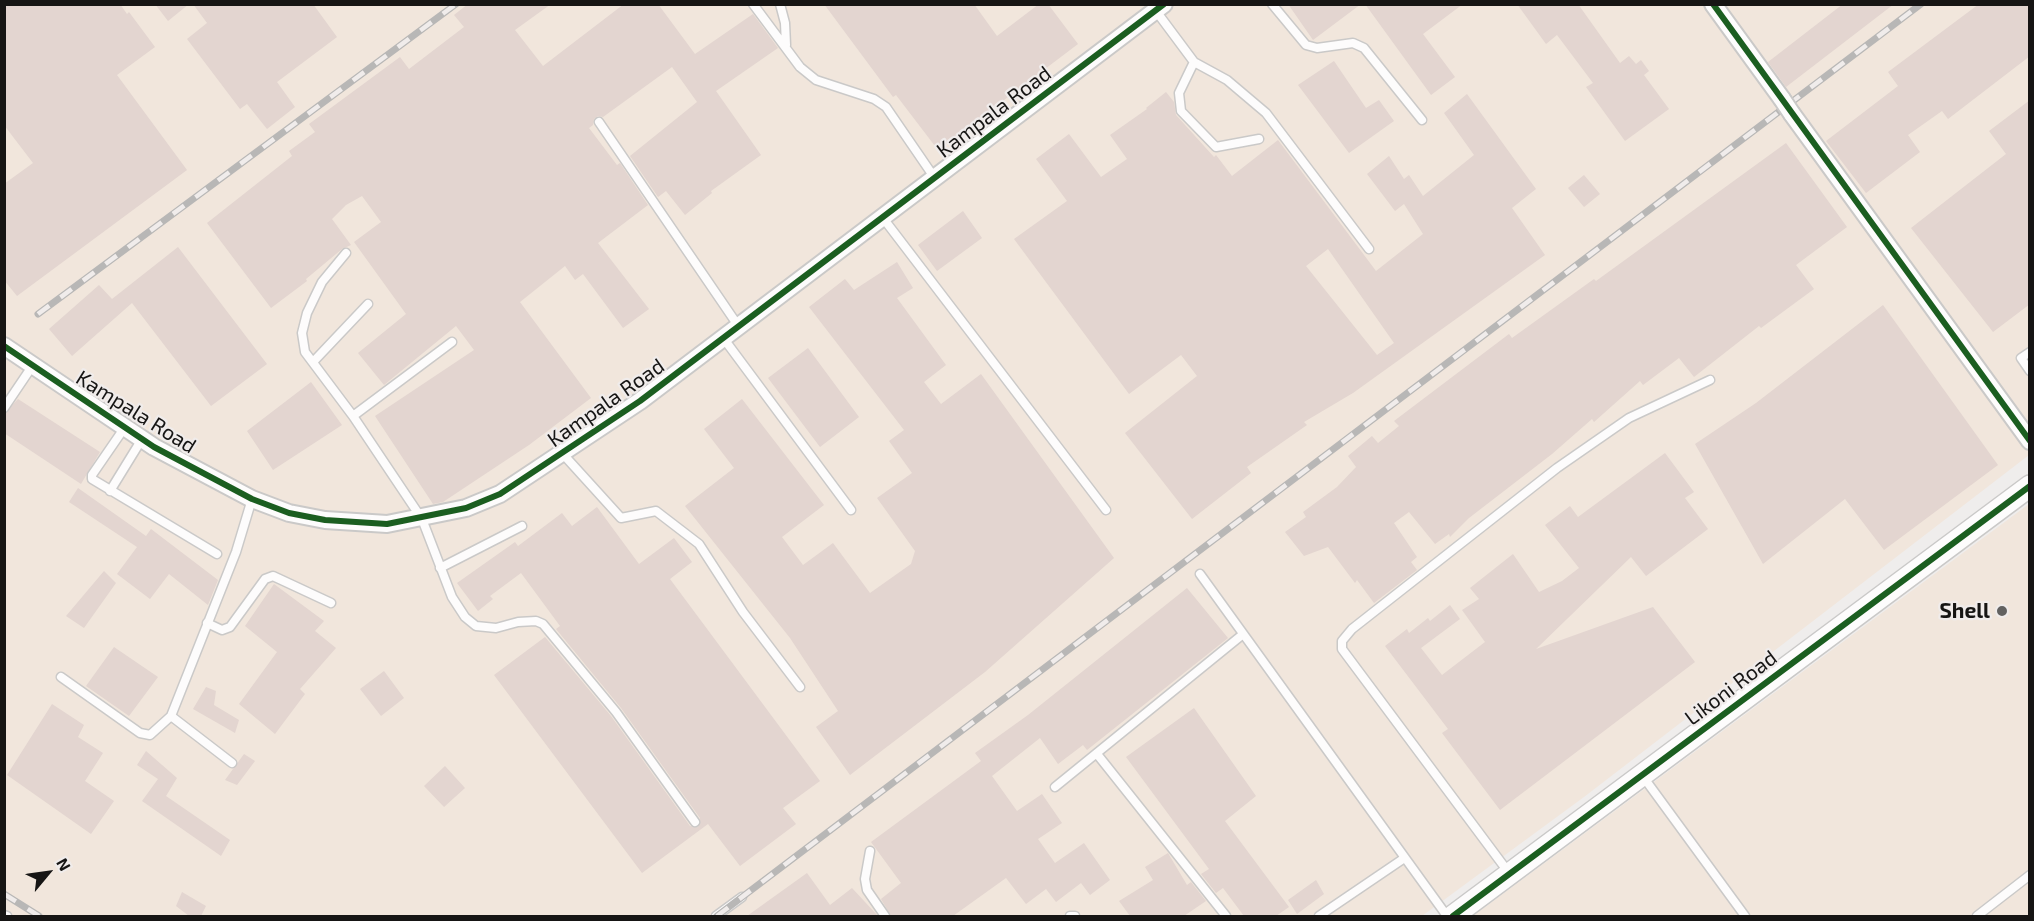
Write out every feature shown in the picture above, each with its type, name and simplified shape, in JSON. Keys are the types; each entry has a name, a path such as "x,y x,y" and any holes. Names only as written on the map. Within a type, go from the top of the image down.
{"street":[{"path":"1713,4 2030,441"},
{"name":"Kampala Road","path":"4,346 142,439 252,500 289,513 325,520 387,524 422,519 466,508 500,494 640,401 1160,8"},
{"name":"Likoni Road","path":"1464,916 1984,526 2030,486"},
{"name":"Likoni Road","path":"1984,526 2030,498"},
{"name":"Likoni Road","path":"1453,916 1645,778"}],"lane":[{"path":"753,4 800,67 816,80 874,99 886,107 934,177"},
{"path":"780,4 785,23 786,47"},
{"path":"1272,4 1306,45 1317,48 1353,43 1364,48 1422,120"},
{"path":"1160,8 1194,62 1227,80 1266,113 1369,249"},
{"path":"1194,62 1179,93 1181,111 1216,147 1259,139"},
{"path":"599,122 739,327"},
{"path":"883,218 1106,510"},
{"path":"346,253 322,282 307,314 302,333 305,352 353,416 422,519 446,585 465,617 476,626 496,628 518,622 536,621 552,633 616,712 695,822"},
{"path":"313,362 368,304"},
{"path":"724,339 851,510"},
{"path":"353,416 452,342"},
{"path":"2030,352 2021,358 2030,371"},
{"path":"4,408 33,365"},
{"path":"1510,875 1342,649 1342,641 1352,630 1557,468 1629,418 1710,380"},
{"path":"125,427 92,476 92,480 217,554"},
{"path":"110,491 142,439"},
{"path":"562,453 621,518 656,511 699,544 743,612 800,687"},
{"path":"61,677 140,733 150,735 171,716 236,552 252,500"},
{"path":"440,568 522,526"},
{"path":"1200,574 1403,859 1447,916"},
{"path":"207,623 222,630 230,627 265,579 273,576 331,603"},
{"path":"1055,787 1242,635"},
{"path":"171,716 232,763"},
{"path":"1097,754 1226,916"},
{"path":"1645,778 1745,916"},
{"path":"870,851 865,879 867,890 885,916"},
{"path":"1319,916 1403,859"},
{"path":"1977,916 2030,875"},
{"path":"716,916 742,897"},
{"path":"1070,916 1076,916"}],"shaded area":[{"path":"5,5 2029,5 2029,455 1584,797 1422,916 5,916"},
{"path":"2029,504 2029,916 1473,916"}],"building":[{"path":"4,4 120,4 127,14 129,12 155,47 117,75 187,170 17,296 4,280 4,184 33,163 4,125"},
{"path":"155,4 189,4 168,21"},
{"path":"193,4 313,4 337,37 277,82 295,107 267,129 247,104 240,109 187,39 207,23"},
{"path":"468,4 551,4 515,30 543,66 624,4 658,4 695,54 753,14 778,48 716,91 761,155 711,191 712,193 685,215 666,191 658,197 630,156 697,102 672,67 603,117 598,116 594,119 593,125 589,128 617,165 620,163 648,205 598,243 649,309 623,328 583,274 575,280 565,266 520,302 591,398 529,445 443,502 433,504 375,416 474,350 456,326 384,385 358,353 406,314 354,242 381,222 362,196 346,205 332,219 351,245 342,249 306,279 307,281 271,308 207,223 292,156 289,151 315,132 309,124 400,57 409,69 464,27 454,15"},
{"path":"824,4 974,4 997,36 1039,4 1048,4 1078,44 938,150 896,95 893,97"},
{"path":"1288,4 1361,4 1313,40"},
{"path":"1365,4 1463,4 1423,34 1455,77 1431,95"},
{"path":"1517,4 1578,4 1620,63 1629,56 1636,64 1641,60 1649,71 1644,75 1669,109 1625,141 1586,87 1593,83 1557,35 1546,44"},
{"path":"1843,4 1894,4 1786,87 1768,62"},
{"path":"1979,4 2030,4 2030,56 1948,119 1942,111 1908,135 1920,152 1866,193 1826,141 1898,86 1888,72"},
{"path":"1334,61 1366,108 1379,100 1394,121 1349,153 1298,85"},
{"path":"1166,92 1174,102 1176,115 1214,157 1216,155 1232,176 1278,140 1376,271 1423,234 1404,204 1395,211 1367,174 1389,156 1404,179 1409,175 1423,196 1474,155 1444,113 1467,94 1536,189 1512,208 1545,255 1353,393 1304,422 1307,425 1247,467 1251,473 1192,519 1125,433 1197,376 1181,355 1129,394 1014,239 1067,201 1036,159 1069,134 1101,177 1127,159 1110,135","holes":["1328,249 1394,343 1377,355 1306,266"]},
{"path":"2030,100 2030,304 1993,332 1911,228 2006,154 1989,131"},
{"path":"1786,143 1847,227 1796,265 1814,289 1761,328 1759,326 1694,377 1679,358 1643,385 1640,381 1594,422 1592,419 1552,454 1469,518 1450,537 1449,534 1435,544 1409,512 1394,523 1417,557 1411,562 1417,570 1374,603 1357,580 1355,583 1328,547 1304,556 1285,532 1306,517 1303,512 1337,487 1356,467 1348,456 1372,436 1378,443 1399,426 1394,421 1509,334 1512,338 1594,279 1596,281"},
{"path":"1584,175 1600,194 1584,207 1568,188"},
{"path":"963,211 982,238 937,271 918,245"},
{"path":"178,247 267,364 211,406 132,303 72,356 49,329 99,285 112,299"},
{"path":"897,262 913,288 897,298 946,365 924,382 941,404 981,374 1114,558 985,672 850,775 816,727 838,711 790,638 685,506 734,468 704,429 742,399 824,505 782,537 803,565 833,543 870,593 911,564 915,551 877,498 912,473 889,441 904,430 809,307 845,279 854,290"},
{"path":"1883,305 1998,465 1884,550 1845,499 1763,564 1695,444 1756,403"},
{"path":"808,348 859,417 820,447 768,378"},
{"path":"311,382 342,425 273,470 247,431"},
{"path":"18,399 100,452 81,484 4,433 4,414"},
{"path":"1665,453 1694,492 1685,498 1708,529 1646,576 1631,557 1536,649 1653,607 1695,662 1500,810 1442,733 1448,729 1385,646 1407,629 1409,633 1428,618 1430,621 1450,605 1460,619 1421,648 1442,675 1485,642 1462,610 1479,599 1470,588 1513,554 1539,592 1562,581 1579,568 1545,525 1570,506 1578,517"},
{"path":"78,488 146,536 151,529 218,580 208,605 169,574 150,599 117,574 137,547 69,502"},
{"path":"597,507 639,564 674,538 692,562 670,579 820,781 783,808 796,824 740,866 708,824 642,873 494,675 545,637 611,716 690,826 698,827 700,818 621,708 556,629 560,626 521,573 490,596 493,599 478,611 457,583 515,542 518,546 562,513 572,526"},
{"path":"104,571 116,583 84,628 66,616"},
{"path":"274,584 324,621 315,631 336,648 300,689 305,694 275,734 239,704 277,652 245,626"},
{"path":"1187,588 1228,638 1087,750 1083,745 1058,764 1040,738 992,776 1017,811 1042,794 1062,823 1038,839 1055,863 1084,843 1110,880 1090,895 1081,883 1056,902 1046,889 1026,904 1006,878 953,916 891,916 881,899 901,883 871,842 981,761 975,753 1028,715"},
{"path":"114,647 158,677 129,716 86,686"},
{"path":"384,671 404,698 381,716 360,689"},
{"path":"206,687 216,691 214,705 239,720 235,733 193,709"},
{"path":"52,704 84,725 78,737 103,753 85,781 114,801 91,834 7,775"},
{"path":"1194,708 1256,796 1225,821 1289,907 1276,916 1244,916 1223,888 1216,893 1201,874 1209,869 1126,757"},
{"path":"146,751 177,778 166,796 230,840 221,856 142,801 158,779 137,765"},
{"path":"244,754 255,761 237,785 225,780"},
{"path":"445,766 465,788 444,807 424,786"},
{"path":"1168,853 1187,885 1191,882 1206,901 1184,916 1130,916 1119,901 1153,880 1145,867"},
{"path":"807,873 830,905 852,888 878,916 747,916"},
{"path":"1316,880 1324,894 1297,914 1288,900"},
{"path":"182,892 206,906 201,916 189,916 176,906"}],"railway":[{"path":"38,314 456,4"},
{"path":"717,916 1921,4"},
{"path":"4,894 39,916"}],"cycle path":[{"path":"4,346 154,447 252,499 289,513 325,520 387,524 466,508 500,494 640,401 1164,4"},
{"path":"1713,4 2030,441"},
{"path":"1453,916 2030,486"}],"place":[{"name":"Shell","path":"2002,611"}]}
